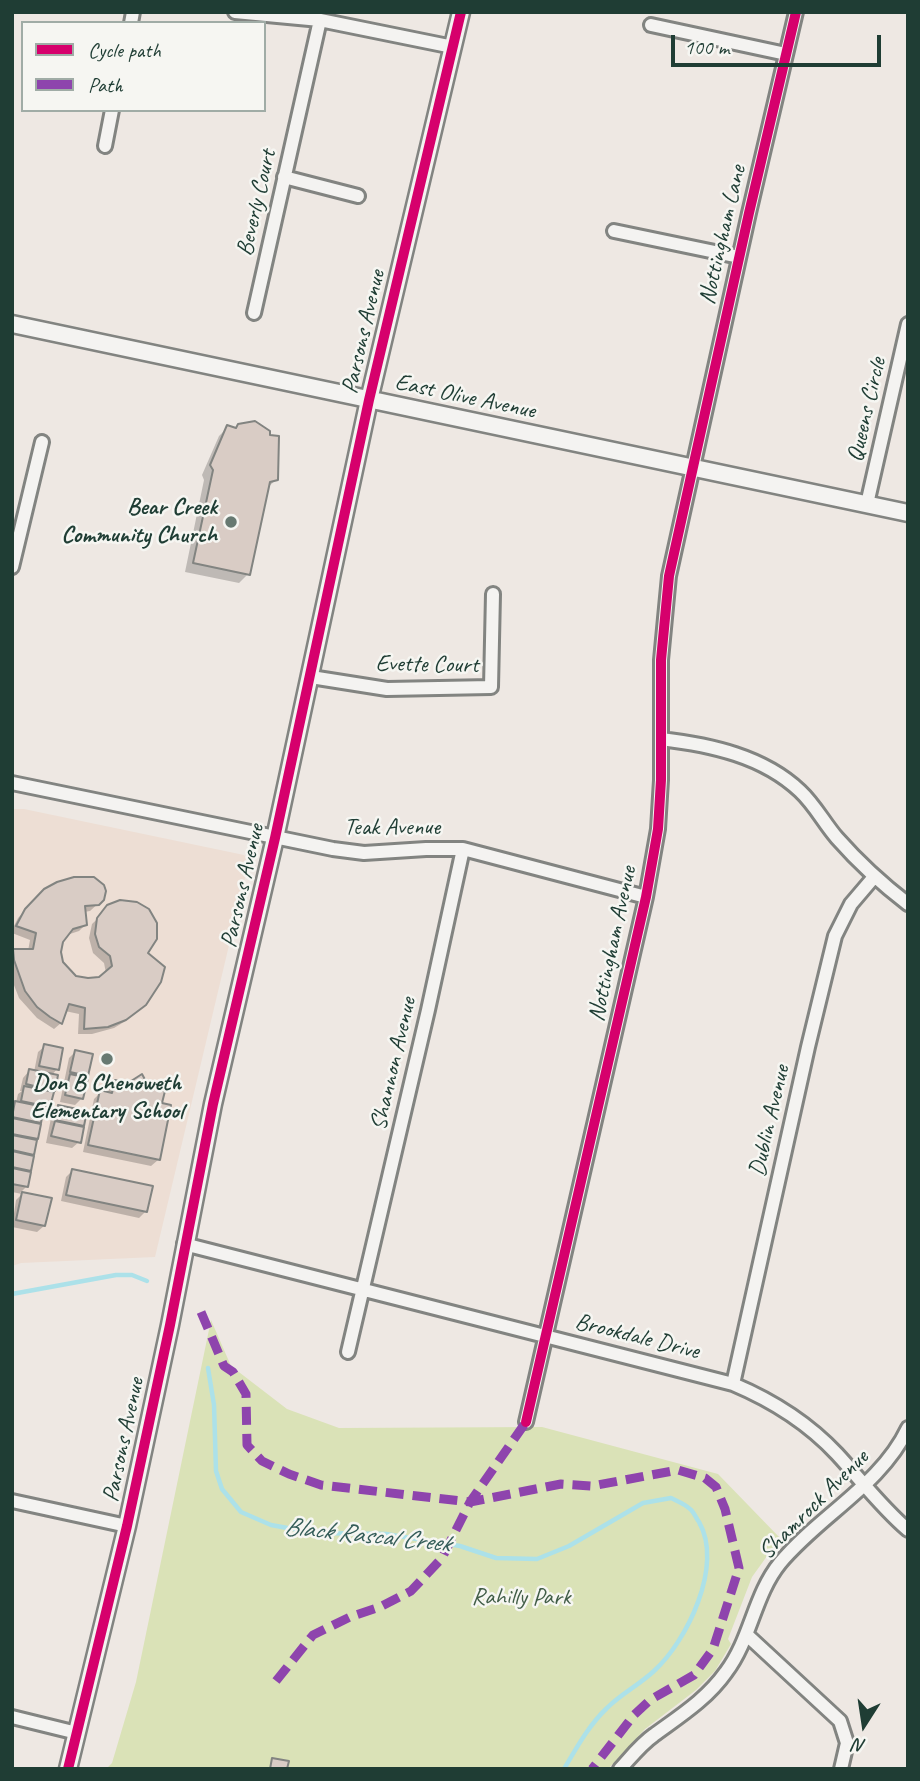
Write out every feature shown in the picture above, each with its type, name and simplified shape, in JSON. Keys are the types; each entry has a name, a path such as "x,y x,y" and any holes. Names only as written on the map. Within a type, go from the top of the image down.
{"street":[{"path":"235,12 320,20 453,47"},
{"name":"Parsons Avenue","path":"68,1769 127,1527 213,1104 311,677 369,400 461,12"},
{"name":"Nottingham Lane","path":"693,468 796,12"},
{"name":"Beverly Court","path":"254,313 320,20"},
{"path":"651,25 786,54"},
{"path":"105,146 112,112"},
{"path":"284,177 358,196"},
{"path":"614,231 739,257"},
{"name":"East Olive Avenue","path":"12,324 908,513"},
{"name":"Queens Circle","path":"866,504 908,324"},
{"path":"12,567 42,442"},
{"name":"Nottingham Avenue","path":"526,1422 646,897 657,829 664,618 669,576 693,468"},
{"name":"Evette Court","path":"311,677 387,690 491,687 493,594"},
{"path":"661,739 704,744 734,753 773,772 799,790 835,835 874,877 908,904"},
{"name":"Teak Avenue","path":"12,783 275,838 364,853 463,849 646,897"},
{"name":"Shannon Avenue","path":"348,1352 463,849"},
{"name":"Dublin Avenue","path":"733,1384 835,936 851,904 874,877"},
{"name":"Brookdale Drive","path":"184,1244 733,1384 759,1395 820,1437 888,1513 908,1530"},
{"name":"Shamrock Avenue","path":"620,1769 653,1735 674,1722 711,1690 736,1658 759,1598 775,1569 890,1459 908,1428"},
{"path":"12,1501 127,1527"},
{"path":"747,1635 840,1721 847,1743 841,1769"},
{"path":"12,1717 77,1733"}],"shaded area":[{"name":"Don B Chenoweth Elementary School","path":"12,809 24,809 244,855 249,861 155,1257 21,1263 12,1266"}],"green space":[{"name":"Rahilly Park","path":"211,1320 231,1366 287,1409 339,1428 542,1427 718,1474 780,1538 752,1577 728,1639 731,1644 715,1671 696,1690 645,1729 608,1769 106,1769 112,1763 136,1682"}],"building":[{"name":"Bear Creek Community Church","path":"255,421 270,431 270,435 279,436 278,480 270,482 250,575 193,563 213,470 210,465 227,425 236,428 238,424"},
{"path":"74,877 94,877 104,885 106,891 104,900 99,905 85,906 87,925 73,929 63,942 63,962 76,976 99,977 112,966 110,956 99,947 95,934 97,918 107,905 120,900 137,902 149,909 157,923 157,939 148,953 165,967 161,982 146,1005 126,1020 108,1027 84,1029 85,1008 69,1004 62,1024 50,1017 37,1007 25,991 14,960 13,949 33,949 36,933 16,926 25,909 44,889"},
{"path":"44,1044 63,1048 59,1070 39,1066"},
{"path":"75,1050 93,1054 88,1076 70,1072"},
{"path":"29,1069 58,1075 55,1091 26,1084"},
{"path":"70,1074 88,1078 83,1099 65,1095"},
{"path":"142,1074 149,1087 165,1091 162,1103 171,1105 160,1160 88,1145 100,1090 112,1093 115,1080 128,1083"},
{"path":"24,1086 54,1092 50,1107 21,1101"},
{"path":"15,1101 44,1107 41,1123 12,1117"},
{"path":"58,1105 87,1111 84,1126 55,1120"},
{"path":"12,1118 41,1124 38,1139 12,1134"},
{"path":"55,1121 84,1127 81,1143 51,1136"},
{"path":"12,1135 37,1140 34,1155 12,1150"},
{"path":"12,1151 34,1156 31,1171 12,1167"},
{"path":"12,1168 31,1172 28,1187 12,1184"},
{"path":"72,1169 153,1186 147,1212 66,1195"},
{"path":"22,1192 52,1198 45,1226 16,1220"},
{"path":"272,1758 289,1761 287,1769 270,1769"}],"waterway":[{"name":"Black Rascal Creek","path":"12,1294 116,1275 132,1275 147,1281"},
{"name":"Black Rascal Creek","path":"208,1368 214,1405 216,1471 222,1489 241,1512 271,1525 315,1533 386,1534 460,1546 496,1558 537,1559 569,1546 643,1503 671,1498 691,1510 706,1540 707,1559 704,1580 689,1622 666,1658 654,1671 612,1703 595,1722 564,1769"}],"marked path":[{"path":"201,1312 224,1366 233,1372 246,1394 247,1445 262,1461 321,1485 470,1502 561,1484 592,1486 678,1470 705,1478 716,1487 725,1509 739,1568 713,1649 694,1675 650,1700 634,1715 592,1769"},
{"path":"276,1681 313,1635 411,1591 442,1558 470,1502 526,1422"}],"cycle path":[{"path":"68,1769 127,1526 213,1104 275,838 369,400 461,12"},
{"path":"526,1422 646,897 658,829 661,780 661,660 669,576 796,12"}],"place":[{"name":"Bear Creek Community Church","path":"231,522"},
{"name":"Don B Chenoweth Elementary School","path":"107,1059"}]}
